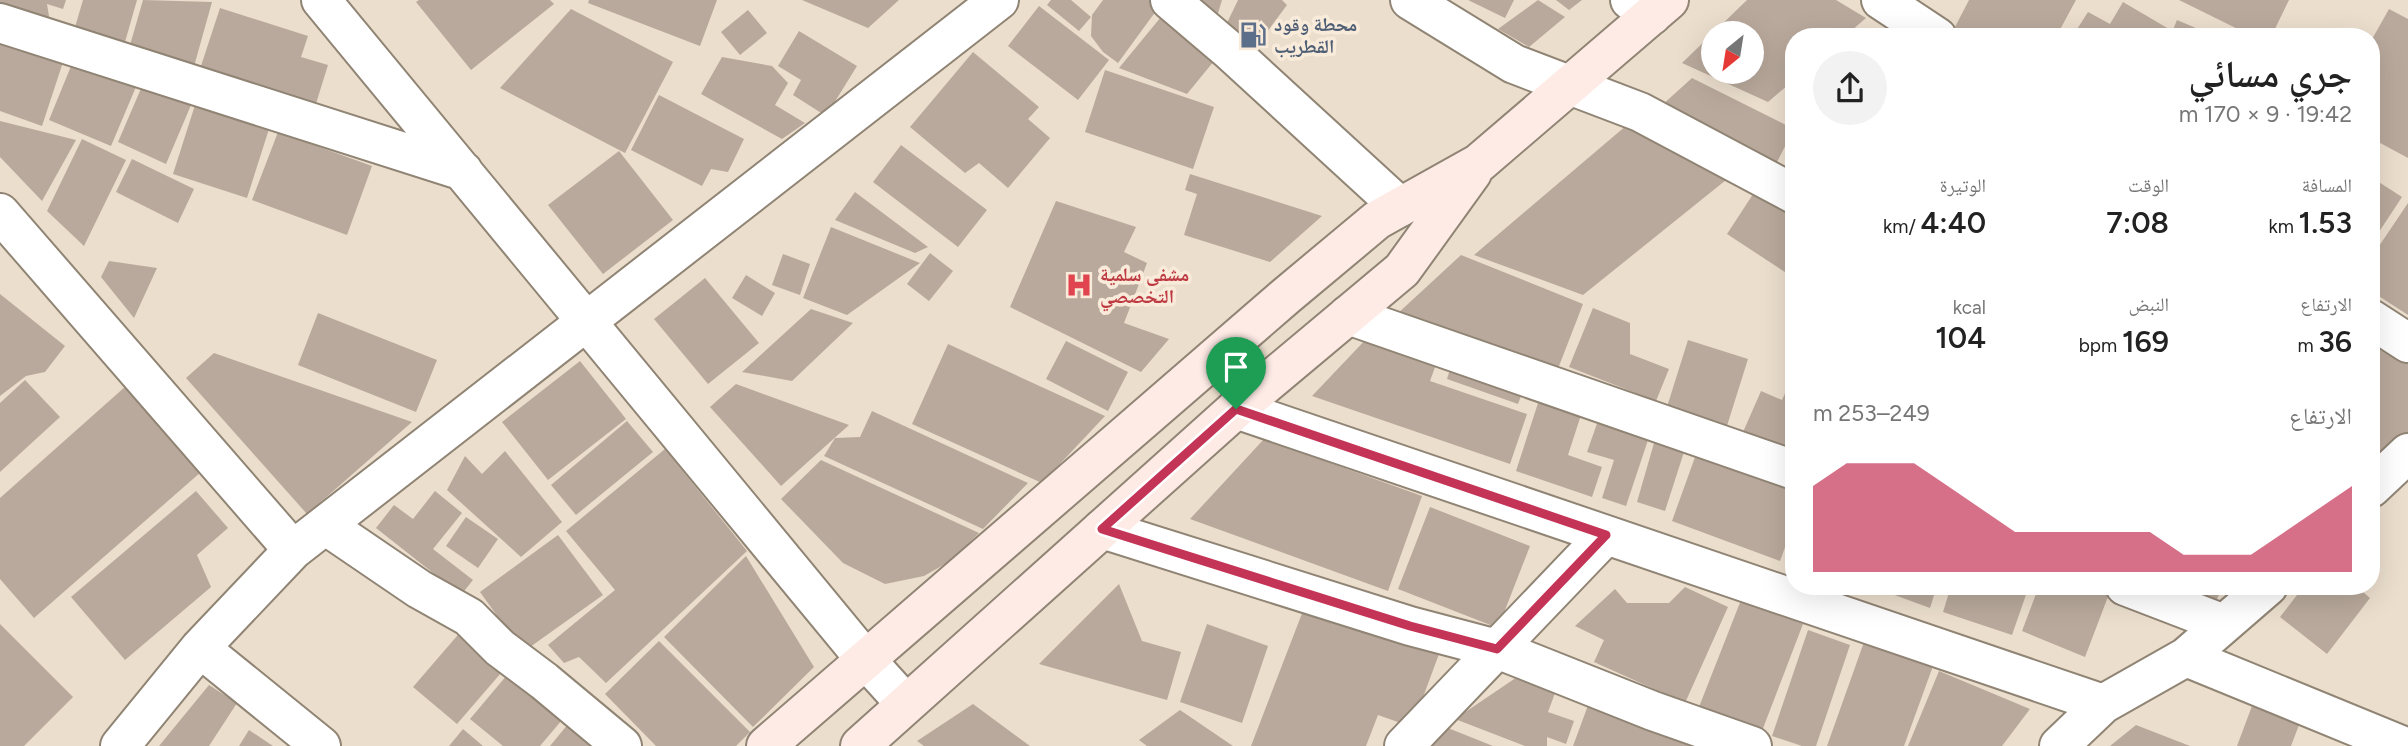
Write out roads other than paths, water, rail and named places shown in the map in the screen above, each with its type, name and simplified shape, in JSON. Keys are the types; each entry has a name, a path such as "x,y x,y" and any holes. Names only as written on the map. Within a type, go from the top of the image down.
{"street":[{"path":"321,0 865,659 905,703"},
{"path":"120,746 200,648 292,550 999,0"},
{"path":"1170,0 1230,51 1400,207"},
{"path":"1410,0 1514,64 1640,112 1785,189"},
{"path":"1881,0 1923,28"},
{"path":"766,746 1377,220 1479,163 1568,86 1650,5"},
{"path":"0,23 463,172"},
{"path":"860,746 1236,409 1402,270 1479,163"},
{"path":"0,213 292,550"},
{"path":"1348,315 1785,467"},
{"path":"2380,325 2408,343"},
{"path":"1236,409 2103,704"},
{"path":"2380,479 2408,453"},
{"path":"325,525 419,589 469,617 500,648 622,746"},
{"path":"1102,529 1410,626 1497,649 1653,711 1752,746"},
{"path":"1404,746 1606,535"},
{"path":"2148,595 2224,624"},
{"path":"2059,746 2103,704 2186,657 2258,595"},
{"path":"200,648 321,746"},
{"path":"2186,657 2403,746"}],"place":[{"name":"محطة وقود القطريب","path":"1253,35"},
{"name":"مشفى سلمية التخصصي","path":"1079,285"}]}
